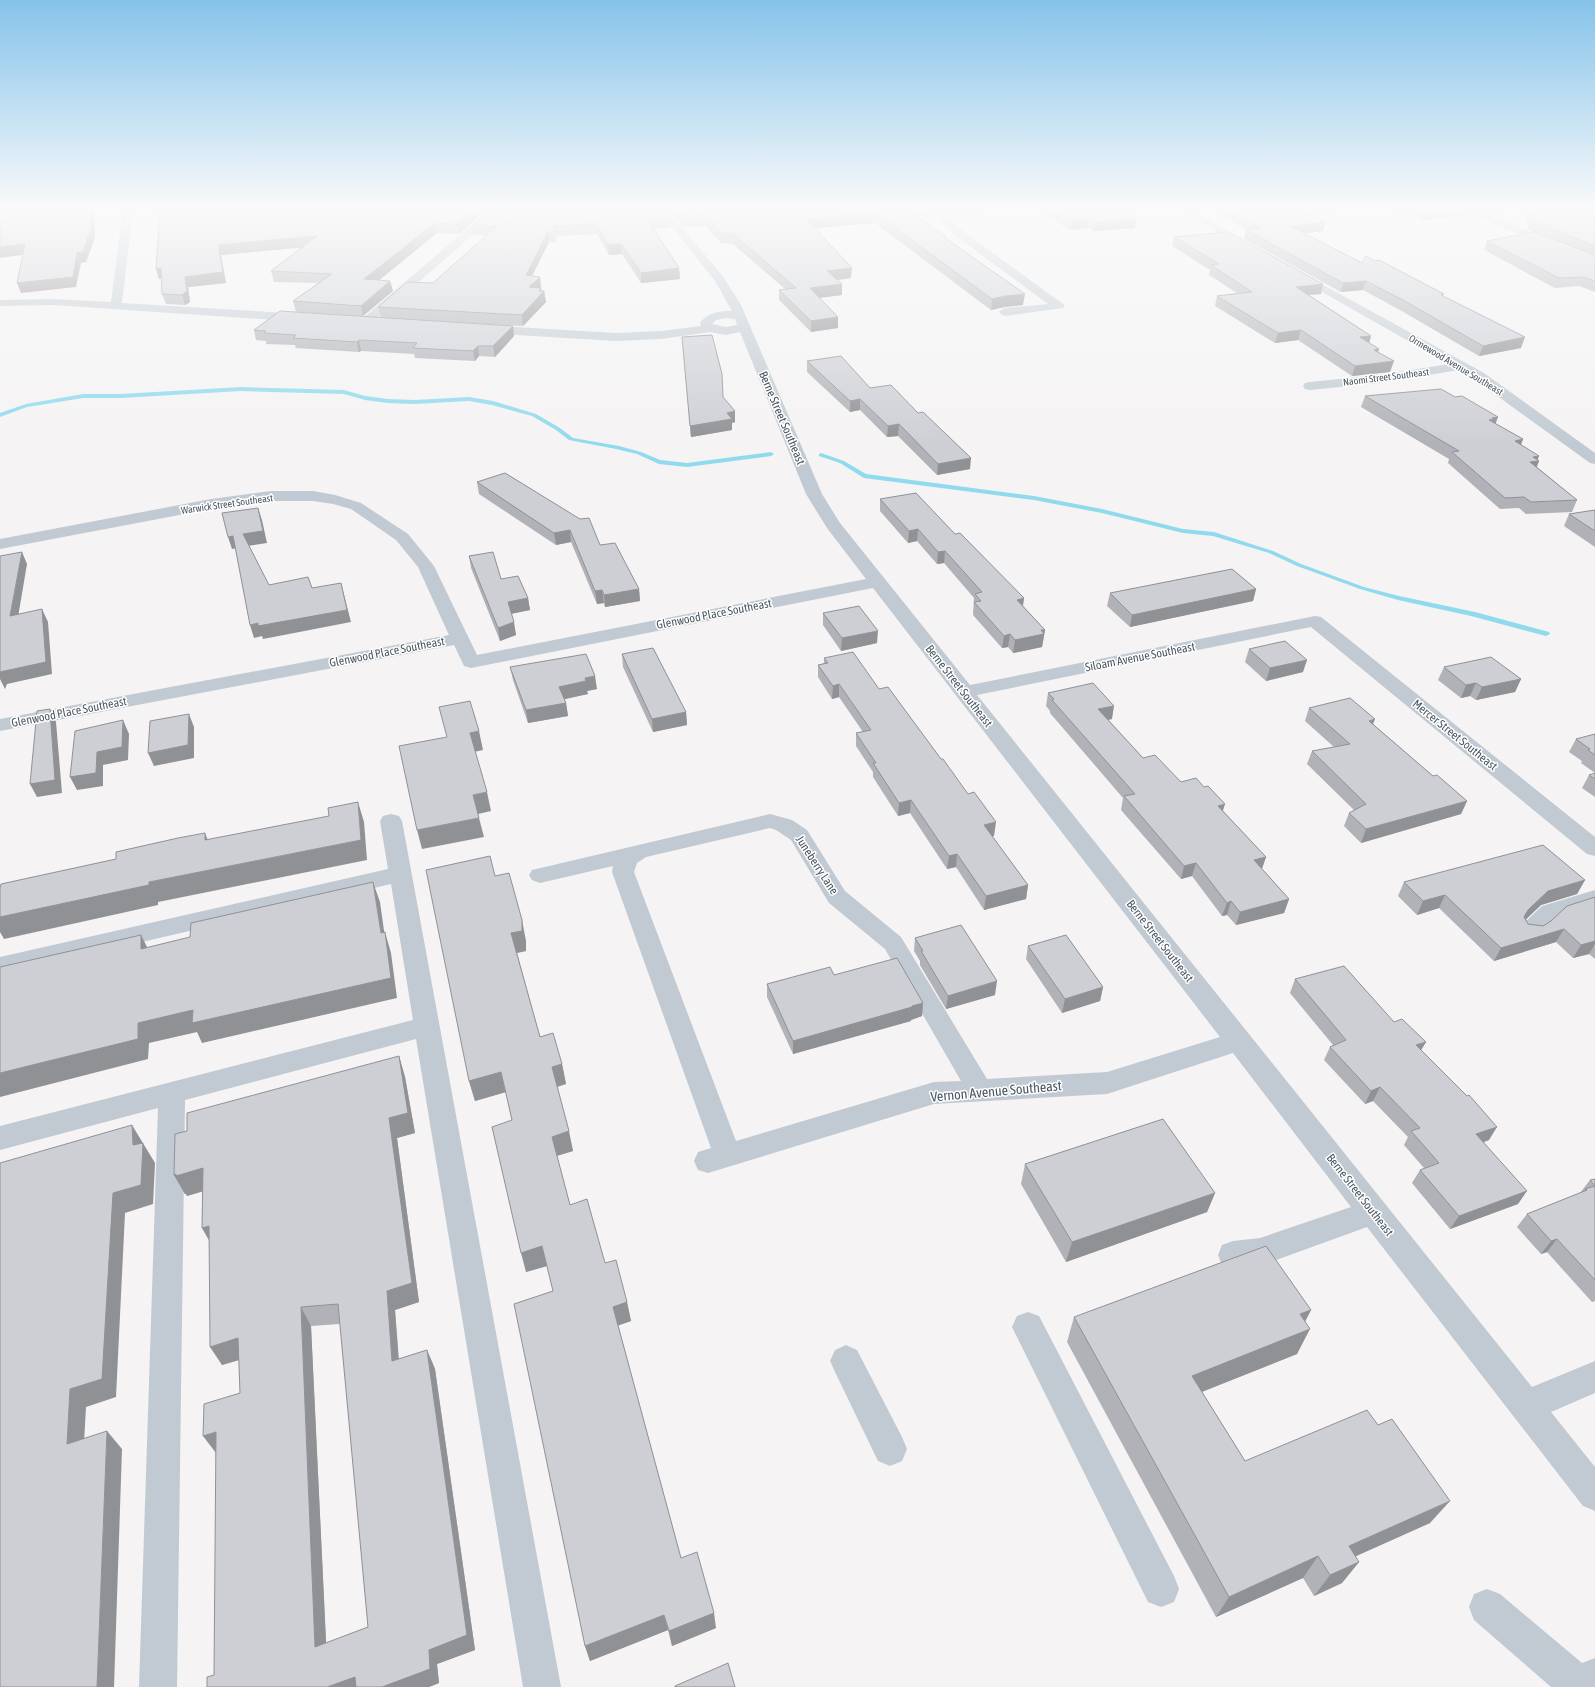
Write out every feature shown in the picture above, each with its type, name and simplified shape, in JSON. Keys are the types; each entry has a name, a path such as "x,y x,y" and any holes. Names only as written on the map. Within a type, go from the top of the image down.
{"street":[{"path":"116,306 118,288"},
{"path":"381,323 362,321 402,288"},
{"name":"Berne Street Southeast","path":"725,288 742,322 814,494 833,526 1595,1494"},
{"path":"1031,288 1055,306"},
{"name":"Ormewood Avenue Southeast","path":"1322,288 1479,376 1595,460"},
{"path":"712,321 724,306 728,293"},
{"path":"0,303 53,302 319,319"},
{"path":"1005,312 1055,306"},
{"path":"1020,314 1055,309 1055,306"},
{"path":"475,328 616,337 672,334 712,321 742,322"},
{"name":"Berne Street Southeast","path":"712,321 724,331 739,338 752,352 760,366"},
{"name":"Berne Street Southeast","path":"724,331 739,330 742,322"},
{"name":"Naomi Street Southeast","path":"1310,386 1379,379 1461,366"},
{"name":"Warwick Street Southeast","path":"0,544 203,506 271,496 314,496 335,500 356,506 402,537 426,566 460,638"},
{"name":"Glenwood Place Southeast","path":"0,725 460,638 471,662 877,582"},
{"name":"Siloam Avenue Southeast","path":"964,692 1316,621"},
{"name":"Mercer Street Southeast","path":"1316,621 1595,849"},
{"path":"391,821 542,1687"},
{"name":"Juneberry Lane","path":"540,875 770,821 784,825 799,835 837,897 893,943 980,1090"},
{"name":"Vernon Avenue Southeast","path":"632,854 624,861 623,872 718,1158 934,1093 1107,1083 1238,1041"},
{"path":"0,966 400,874"},
{"path":"1530,931 1550,912 1595,898"},
{"path":"0,1138 427,1026"},
{"path":"158,1687 172,1093"},
{"path":"1233,1255 1260,1252 1373,1212"},
{"path":"1028,1327 1161,1589"},
{"path":"846,1361 890,1449"},
{"path":"1526,1406 1595,1377"},
{"path":"1487,1607 1583,1683"}],"building":[{"path":"162,288 187,288 187,291 182,295 162,294"},
{"path":"312,288 382,288 361,306 293,301"},
{"path":"400,288 538,288 541,288 539,291 544,291 522,315 378,307"},
{"path":"810,288 838,317 811,321 779,290 812,288"},
{"path":"977,288 1016,288 1025,294 1006,296 992,299"},
{"path":"1246,288 1297,288 1371,336 1360,337 1379,349 1374,350 1394,361 1355,366 1301,330 1278,333 1217,296 1252,292"},
{"path":"1379,288 1432,288 1444,294 1441,295 1525,337 1483,346"},
{"path":"280,311 513,326 493,346 478,346 473,351 413,348 417,343 359,340 357,342 293,338 296,335 264,333 266,331 254,330"},
{"path":"712,335 722,374 723,397 735,411 727,413 732,419 690,426 682,337"},
{"path":"841,356 870,388 891,385 918,413 923,412 971,458 938,464 899,424 888,426 860,399 850,401 807,361"},
{"path":"1441,389 1455,397 1462,396 1498,417 1489,420 1523,439 1515,441 1539,456 1533,457 1539,461 1530,462 1577,500 1531,502 1524,497 1505,498 1452,452 1459,451 1365,396"},
{"path":"505,473 580,519 589,518 600,545 615,543 639,589 604,595 602,590 595,591 570,530 554,533 477,482"},
{"path":"916,493 955,534 960,533 1024,598 1017,600 1045,630 1041,630 1044,634 1015,640 1010,634 1004,636 974,602 981,601 975,594 982,592 945,551 938,552 918,529 909,531 880,499"},
{"path":"258,508 263,531 243,534 269,585 308,577 312,588 341,583 347,610 258,626 258,623 250,625 233,536 228,537 222,513"},
{"path":"1595,510 1595,531 1569,514"},
{"path":"22,552 10,616 42,609 46,662 0,672 0,556"},
{"path":"493,552 501,579 518,576 528,598 508,602 514,622 498,628 469,556"},
{"path":"1232,569 1256,589 1132,615 1110,593"},
{"path":"859,606 878,631 842,638 823,613"},
{"path":"1285,641 1307,660 1270,668 1249,649"},
{"path":"653,648 686,712 652,719 622,654"},
{"path":"853,652 879,689 888,687 968,794 974,792 996,822 984,825 1028,885 986,896 957,854 949,856 911,800 899,803 873,763 876,763 856,733 871,730 839,684 833,686 818,665 828,663 824,658"},
{"path":"586,654 595,676 585,678 586,681 559,687 566,703 526,710 510,667"},
{"path":"1491,657 1521,679 1482,687 1476,683 1466,685 1444,667"},
{"path":"1093,683 1114,706 1098,709 1143,758 1155,755 1181,782 1196,778 1204,787 1208,786 1225,804 1218,806 1266,857 1254,860 1289,899 1240,912 1231,901 1227,903 1196,863 1184,866 1124,796 1135,794 1052,700 1054,699 1048,693"},
{"path":"1350,698 1375,719 1369,721 1433,776 1437,775 1467,801 1366,829 1349,813 1366,804 1312,751 1350,744 1309,708"},
{"path":"470,701 479,731 470,733 487,792 473,795 479,818 417,830 399,746 447,737 439,707"},
{"path":"50,709 55,780 30,784 37,711"},
{"path":"189,714 188,745 148,753 150,721"},
{"path":"123,720 122,747 97,752 96,773 70,777 75,731"},
{"path":"1595,734 1595,755 1588,750 1590,749 1576,739"},
{"path":"1595,773 1595,779 1589,775"},
{"path":"358,802 361,840 149,882 149,885 0,917 1,884 116,859 116,852 178,838 205,833 205,840 329,816 328,808"},
{"path":"1543,845 1585,880 1548,891 1528,910 1524,917 1528,924 1543,926 1551,921 1567,906 1595,897 1595,941 1581,945 1564,929 1501,948 1445,895 1423,901 1404,882"},
{"path":"490,856 495,876 509,873 522,920 522,931 511,933 540,1037 553,1033 562,1064 552,1067 569,1131 552,1137 570,1205 587,1199 605,1263 616,1260 627,1302 613,1307 681,1558 697,1552 714,1613 669,1631 664,1615 585,1646 514,1304 553,1291 542,1246 521,1253 492,1127 512,1120 501,1072 469,1081 426,870"},
{"path":"373,882 381,933 385,932 391,978 192,1023 193,1010 138,1023 138,1039 0,1073 0,967 141,935 141,949 190,937 191,923"},
{"path":"961,925 997,981 948,996 921,951 923,951 915,938"},
{"path":"1066,935 1103,987 1065,999 1028,946"},
{"path":"897,958 923,1003 793,1041 767,984 830,967 834,975"},
{"path":"1344,966 1394,1022 1402,1019 1426,1042 1416,1045 1467,1096 1469,1095 1497,1127 1476,1134 1527,1191 1459,1216 1420,1170 1439,1163 1411,1131 1420,1128 1380,1087 1371,1091 1330,1047 1346,1040 1295,979"},
{"path":"399,1056 408,1113 389,1118 412,1283 387,1291 392,1361 427,1350 467,1635 429,1650 430,1669 382,1687 356,1687 355,1677 327,1687 207,1687 207,1677 214,1675 216,1432 203,1436 204,1404 240,1393 238,1338 210,1347 209,1226 202,1228 203,1168 176,1176 176,1174 174,1175 175,1134 187,1131 187,1113","holes":["338,1304 368,1627 315,1647 301,1307"]},
{"path":"1163,1119 1215,1193 1072,1242 1025,1164"},
{"path":"132,1125 133,1145 143,1143 141,1185 113,1193 102,1379 70,1389 67,1444 107,1431 97,1687 0,1687 0,1163"},
{"path":"1595,1179 1595,1186 1590,1180"},
{"path":"1595,1186 1595,1280 1557,1239 1551,1241 1527,1214"},
{"path":"1266,1246 1311,1310 1300,1314 1310,1329 1192,1376 1245,1461 1367,1410 1378,1425 1392,1419 1450,1501 1349,1546 1359,1562 1330,1575 1318,1556 1229,1597 1074,1317"},
{"path":"728,1663 735,1687 675,1687 675,1686"}],"waterway":[{"path":"0,415 26,406 83,396 121,396 241,389 344,392 365,398 388,401 415,402 469,399 493,403 534,415 558,429 571,439 617,447 639,453 659,462 687,465 771,454"},
{"path":"821,455 842,462 864,476 1034,498 1102,511 1183,531 1214,534 1271,552 1299,565 1362,588 1398,598 1472,614 1546,634"}]}
